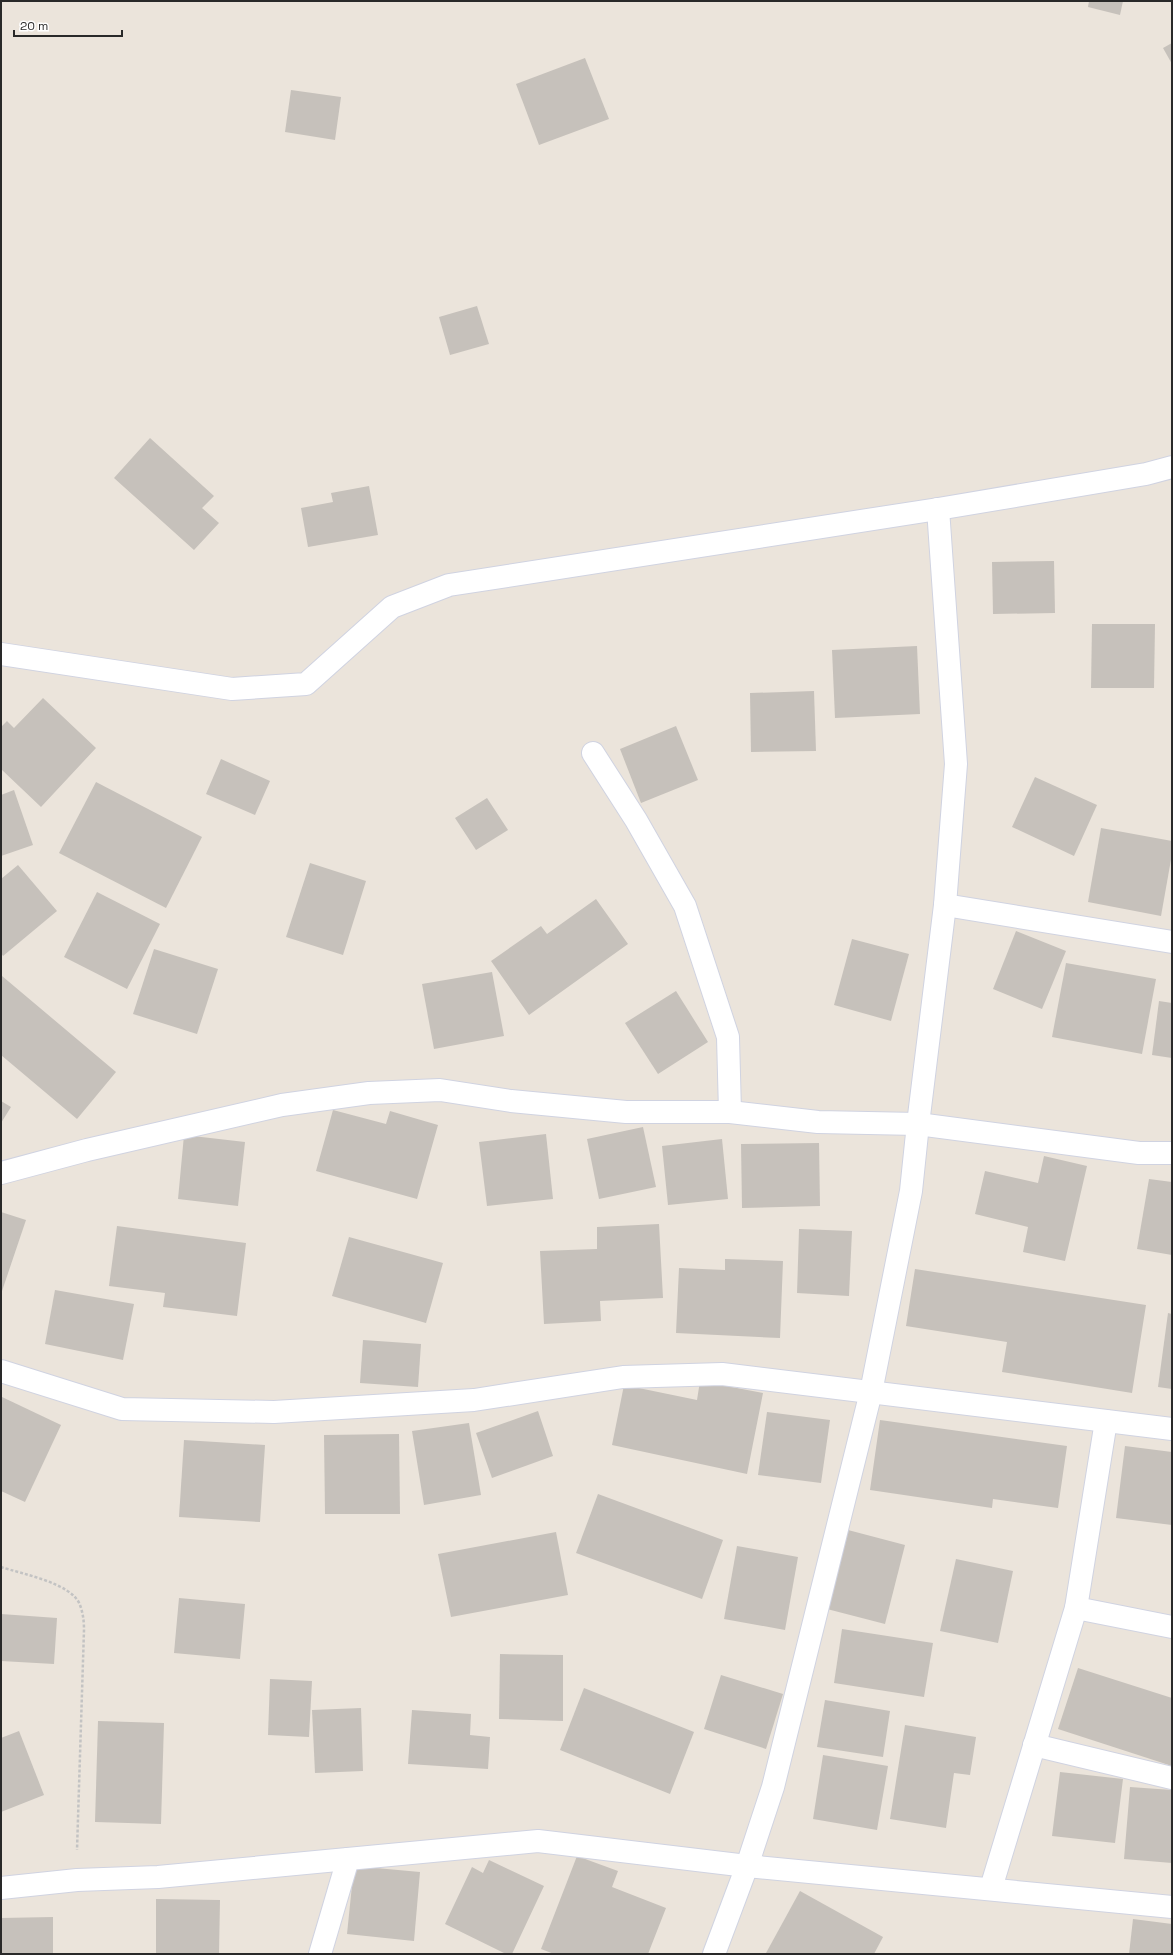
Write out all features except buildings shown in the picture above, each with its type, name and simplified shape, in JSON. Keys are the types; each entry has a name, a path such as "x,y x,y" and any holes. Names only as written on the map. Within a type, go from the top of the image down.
{"street":[{"path":"1,654 232,689 306,684 392,607 449,585 938,509 1146,474 1172,467"},
{"path":"714,1954 747,1866 773,1787 871,1392 911,1191 945,906 956,764 938,509"},
{"path":"593,753 636,820 685,906 728,1037 730,1112"},
{"path":"945,906 1172,942"},
{"path":"1,1173 88,1150 282,1105 369,1093 440,1090 511,1101 626,1112 730,1112 818,1122 918,1124 1139,1153 1172,1153"},
{"path":"1,1371 122,1409 274,1412 466,1401 623,1377 722,1374 1172,1429"},
{"path":"991,1888 1076,1608 1106,1421"},
{"path":"1076,1608 1172,1627"},
{"path":"1034,1745 1172,1778"},
{"path":"1,1888 77,1880 158,1877 538,1840 747,1866 991,1888 1172,1907"},
{"path":"320,1954 348,1858"}],"path":[{"path":"1,1567 58,1586 72,1593 80,1604 84,1618 77,1880"}]}
